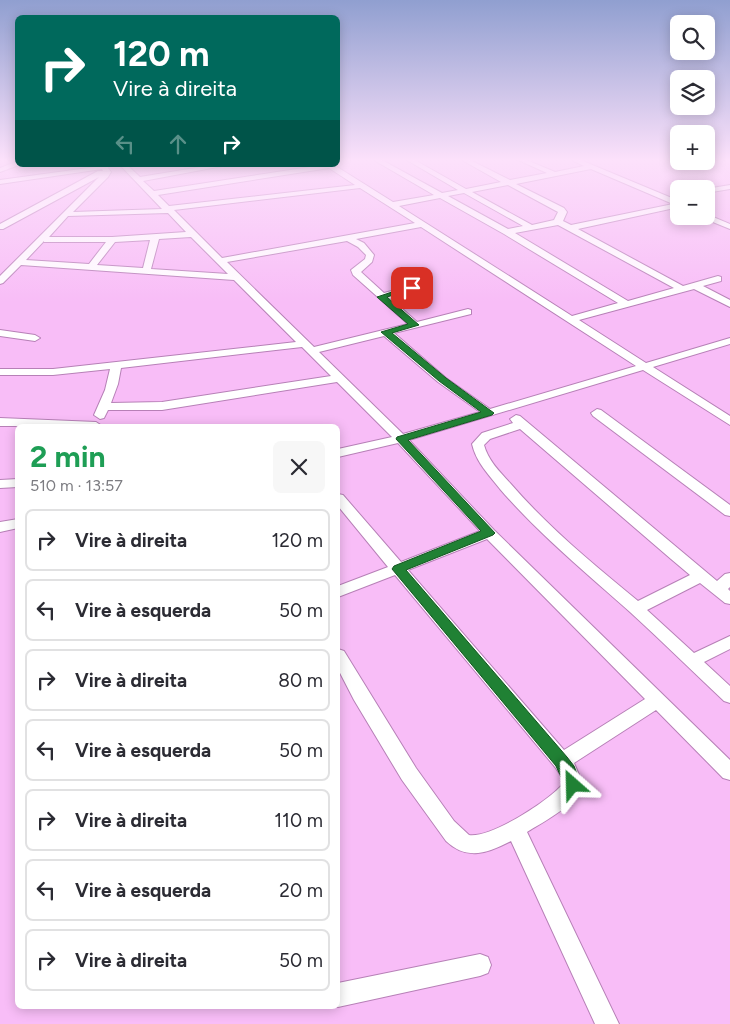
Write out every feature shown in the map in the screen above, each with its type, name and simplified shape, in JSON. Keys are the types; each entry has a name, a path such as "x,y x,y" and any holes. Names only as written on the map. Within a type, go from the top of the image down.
{"street":[{"path":"0,227 36,207"},
{"path":"0,281 75,207"},
{"path":"164,207 401,439 489,533 730,772"},
{"path":"68,214 143,214 193,207"},
{"path":"395,207 730,421"},
{"path":"461,207 626,304"},
{"path":"494,207 530,227"},
{"path":"555,207 563,212 558,219 559,222"},
{"path":"571,228 670,207"},
{"path":"0,215 16,218"},
{"path":"715,219 728,224"},
{"path":"507,232 559,222 682,288"},
{"path":"220,261 420,224"},
{"path":"44,239 112,240 191,234"},
{"path":"346,237 361,245 370,255 369,260 355,271 381,297 415,325"},
{"path":"146,271 152,254 154,238"},
{"path":"91,267 112,240"},
{"path":"18,262 235,276"},
{"path":"572,319 718,279"},
{"path":"381,297 410,289 418,280"},
{"path":"694,286 730,304"},
{"path":"0,372 53,372 116,364 308,348 386,332 468,312"},
{"path":"386,332 442,380 489,413"},
{"path":"0,333 35,338"},
{"path":"340,453 401,439 648,367 730,341"},
{"path":"716,346 730,354"},
{"path":"97,424 116,374 116,364"},
{"path":"104,407 162,406 339,378"},
{"path":"505,408 730,599"},
{"path":"596,413 730,512"},
{"path":"0,422 48,424"},
{"path":"522,424 486,436 478,444 479,452 511,494 581,563 636,609 730,696"},
{"path":"0,484 15,484"},
{"path":"340,500 562,761 573,785 569,794 515,829 485,844 469,844 456,838 422,795 340,658"},
{"path":"0,527 15,524"},
{"path":"340,591 489,533"},
{"path":"636,609 702,576"},
{"path":"718,589 730,578"},
{"path":"692,661 730,642"},
{"path":"562,761 657,700"},
{"path":"515,829 608,1024"},
{"path":"340,995 480,965"}],"route":[{"path":"412,288 381,297 415,325 386,332 442,380 489,413 401,439 489,533 398,569 562,761 572,779 573,785"}]}
